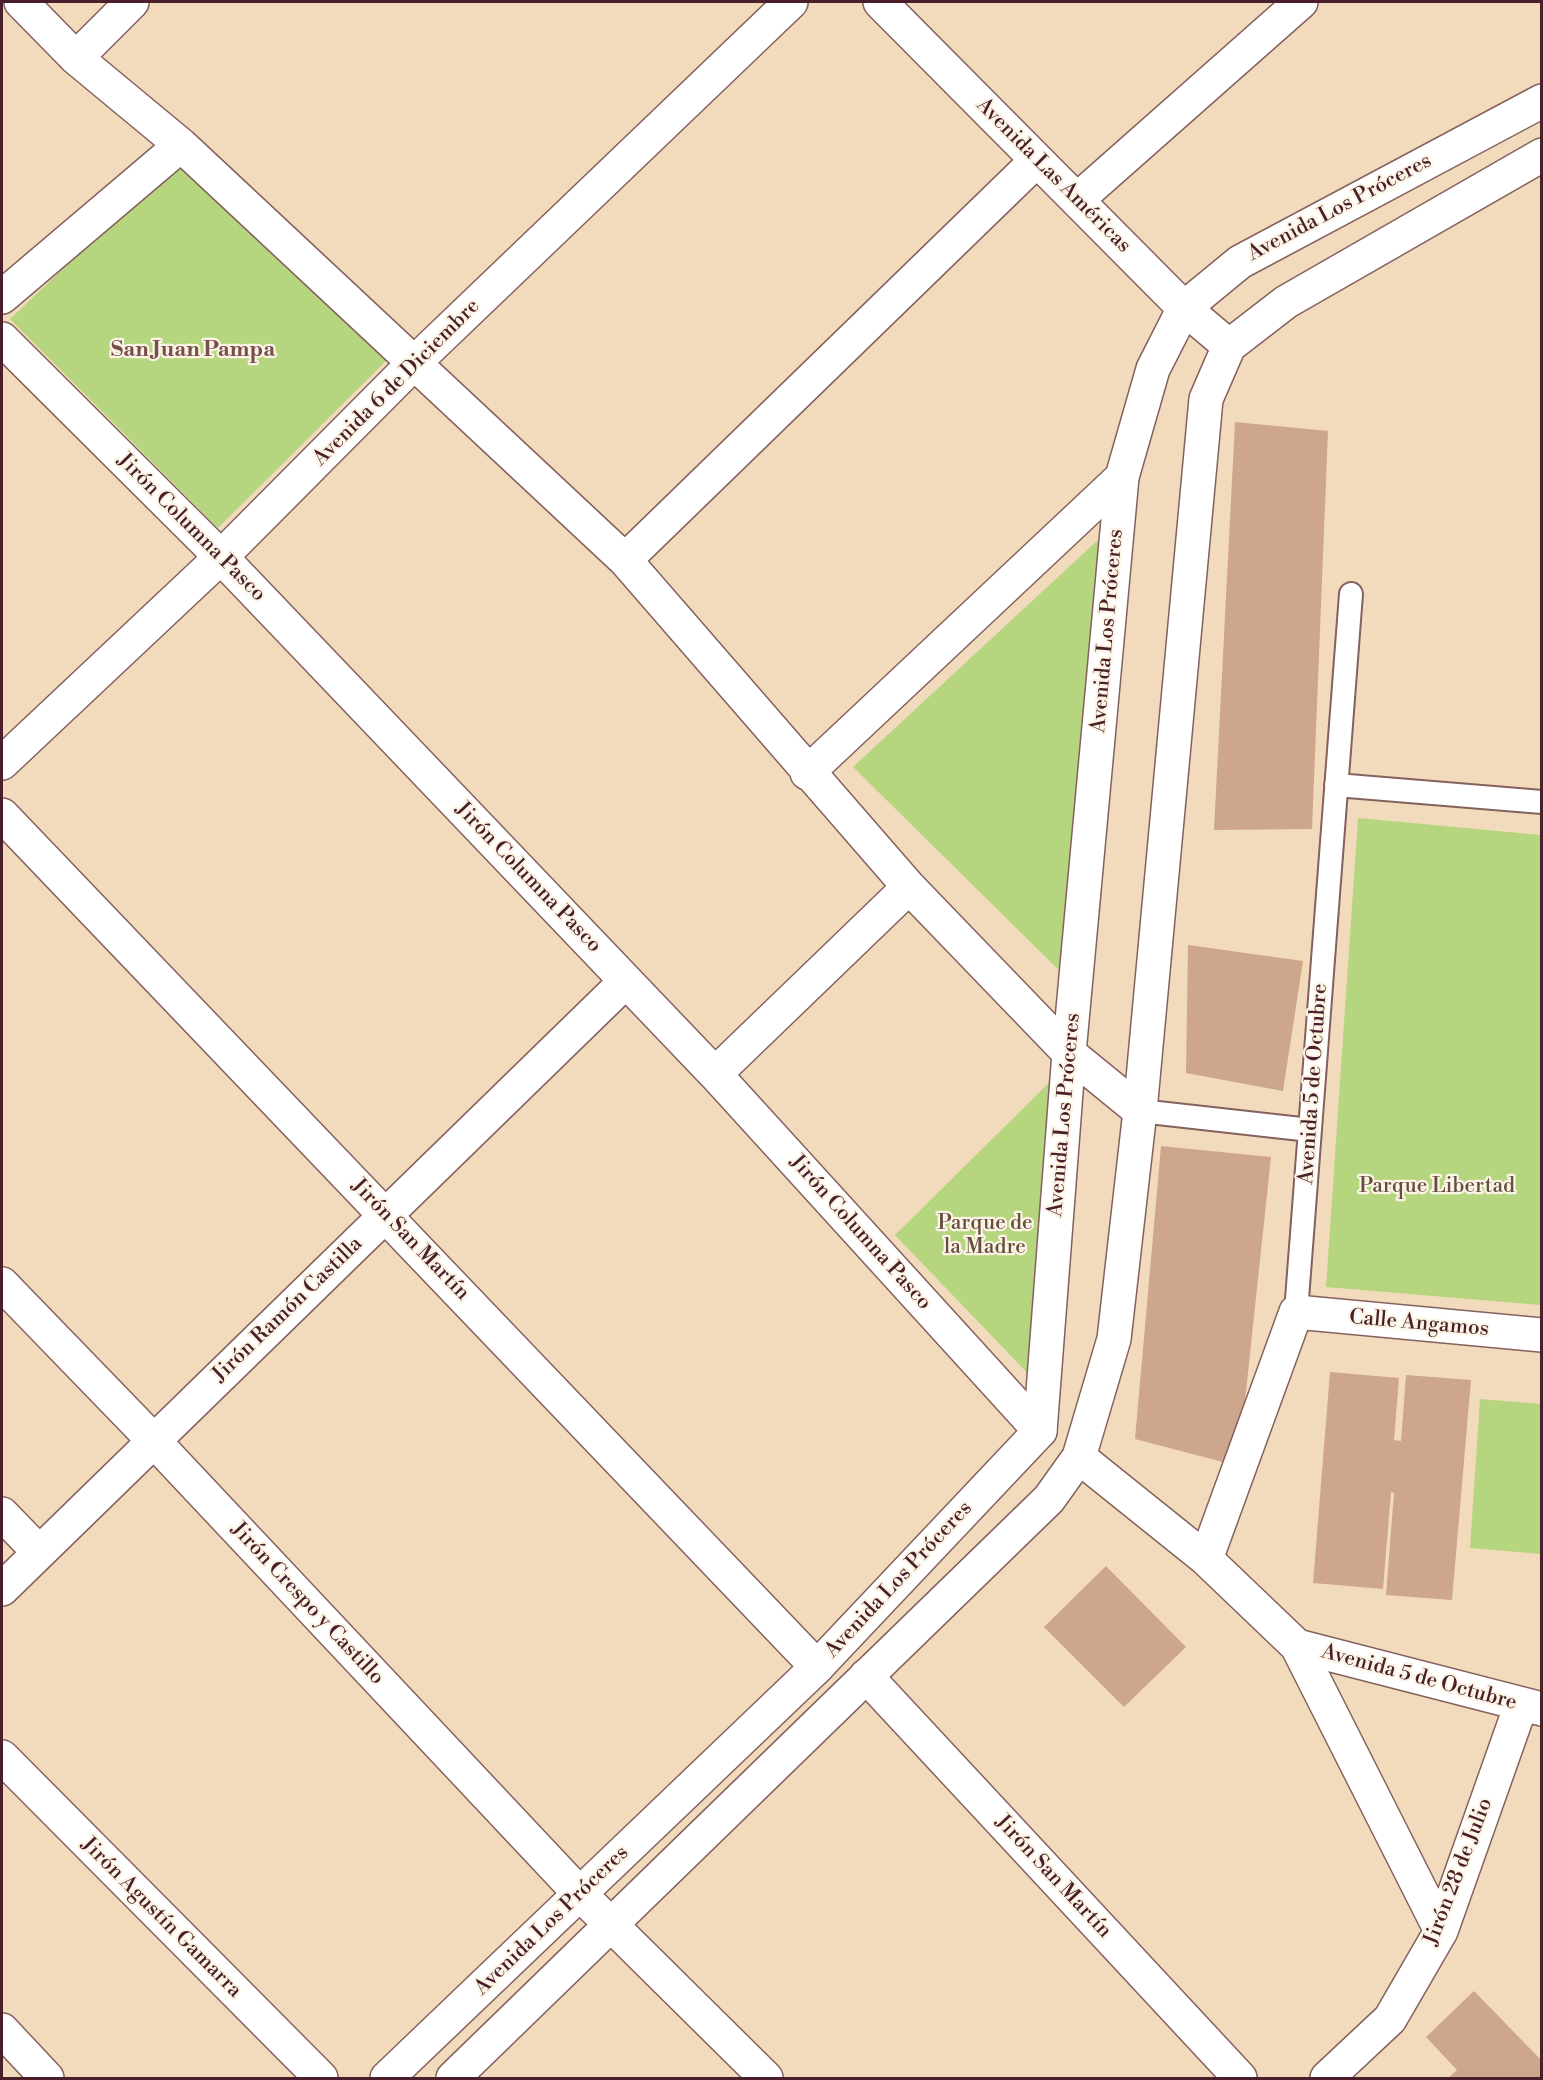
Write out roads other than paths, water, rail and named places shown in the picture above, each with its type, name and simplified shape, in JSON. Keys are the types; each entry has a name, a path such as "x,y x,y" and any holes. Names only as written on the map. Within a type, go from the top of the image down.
{"street":[{"path":"21,2 76,58 182,145 625,560 807,773 909,887 1069,1053 1140,1111"},
{"path":"76,58 132,2"},
{"name":"Avenida 6 de Diciembre","path":"2,763 221,557 414,363 791,2"},
{"name":"Avenida Las Américas","path":"880,2 1184,308 1229,346"},
{"path":"1077,200 1301,2"},
{"name":"Avenida Los Próceres","path":"387,2079 817,1667 1040,1431 1069,1053 1122,477 1153,369 1184,308 1240,262 1542,101"},
{"path":"2,297 182,145"},
{"name":"Avenida Los Próceres","path":"453,2079 1049,1499 1079,1457 1114,1339 1140,1111 1206,399 1229,346 1286,302 1542,155"},
{"path":"625,560 1037,160"},
{"name":"Jirón Columna Pasco","path":"2,339 221,557 716,1074 1040,1431"},
{"path":"807,773 1122,477"},
{"name":"Jirón San Martín","path":"2,815 817,1667"},
{"path":"716,1074 909,887"},
{"name":"Jirón Ramón Castilla","path":"2,1588 626,981"},
{"name":"Jirón Crespo y Castillo","path":"2,1284 580,1894 766,2079"},
{"name":"Calle Angamos","path":"1296,1312 1542,1335"},
{"name":"Avenida 5 de Octubre","path":"1206,1559 1296,1312"},
{"path":"1079,1457 1206,1559 1297,1646 1441,1931"},
{"path":"2,1514 39,1552"},
{"name":"Avenida 5 de Octubre","path":"1297,1646 1531,1707"},
{"name":"Jirón San Martín","path":"866,1676 1240,2079"},
{"name":"Jirón 28 de Julio","path":"1327,2079 1390,2019 1441,1931 1531,1707"},
{"name":"Jirón Agustín Gamarra","path":"2,1757 321,2079"},
{"path":"2,2030 47,2079"}],"lane":[{"name":"Avenida 5 de Octubre","path":"1296,1312 1351,594"},
{"path":"1336,785 1542,802"},
{"path":"1140,1111 1310,1130"}],"district":[{"name":"San Juan Pampa","path":"193,351"}],"park label":[{"name":"Parque Libertad","path":"1437,1187"},
{"name":"Parque de la Madre","path":"985,1236"}]}
